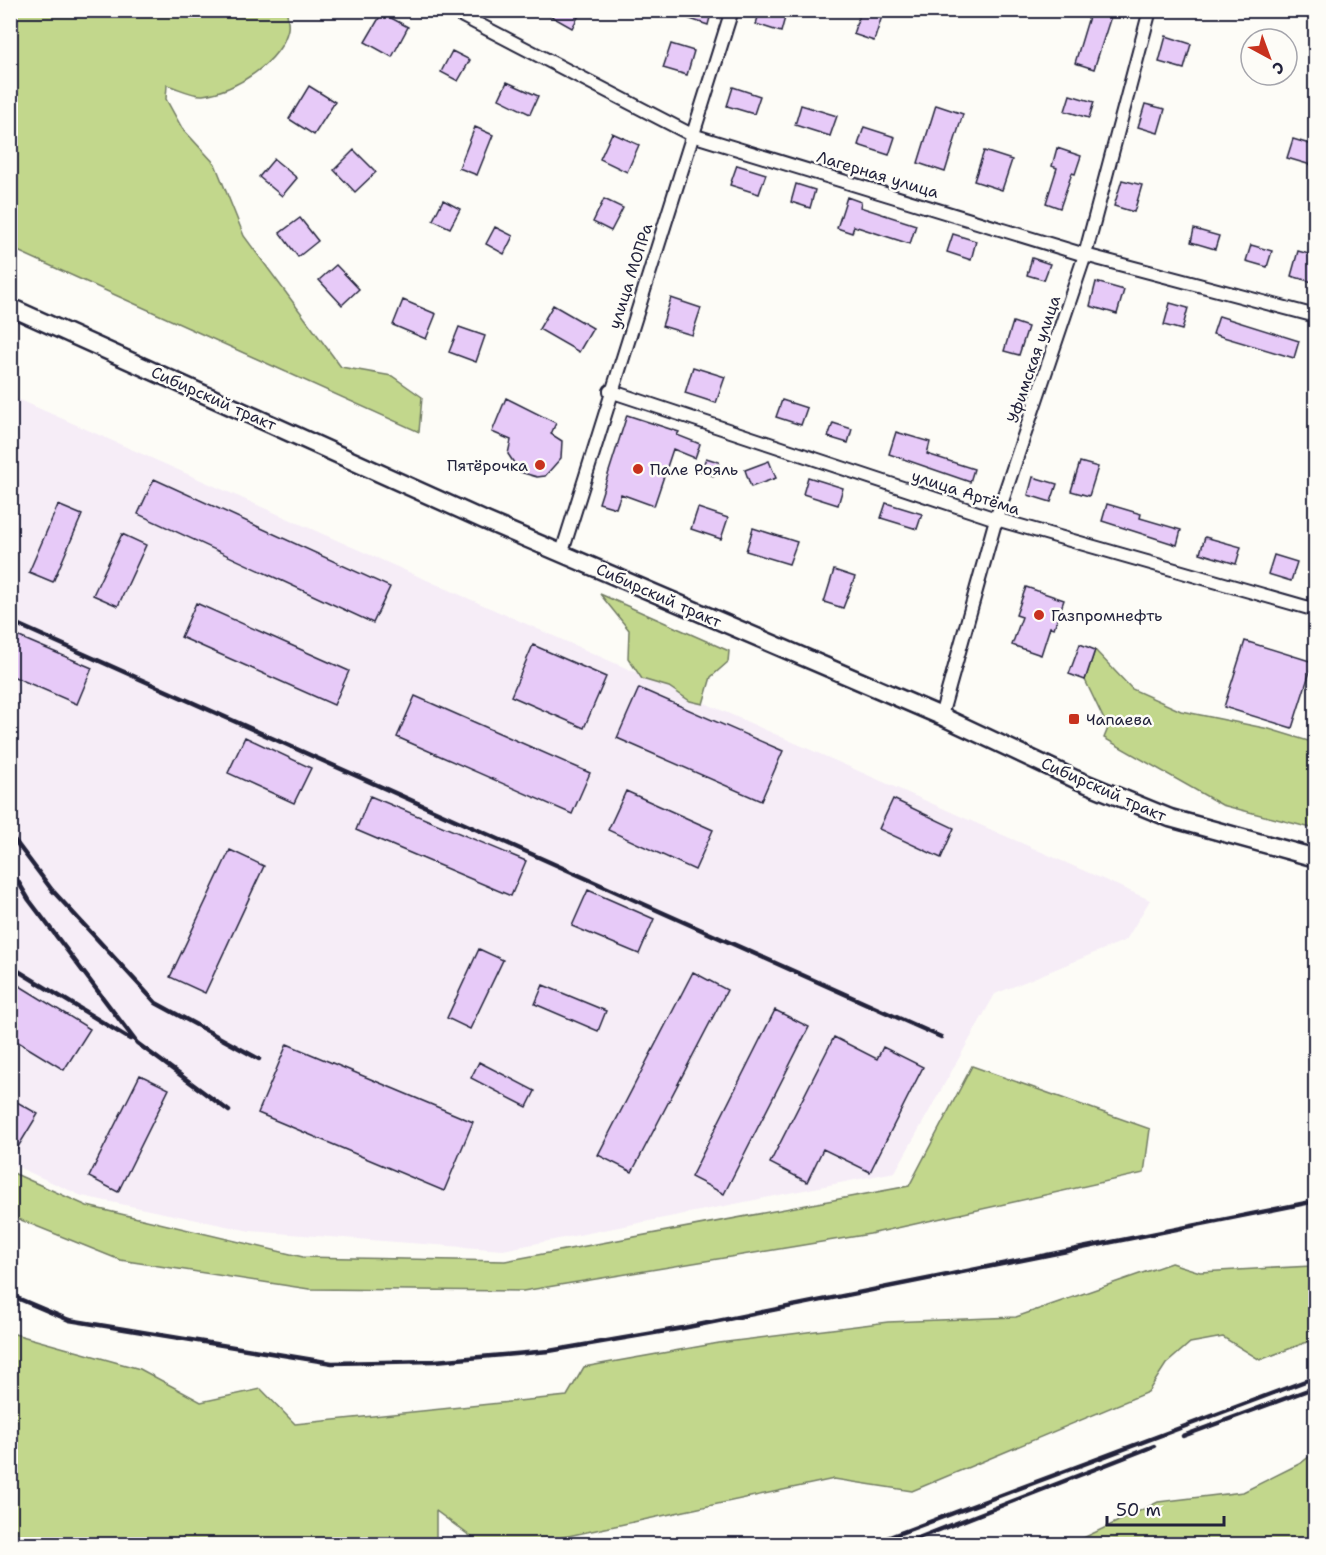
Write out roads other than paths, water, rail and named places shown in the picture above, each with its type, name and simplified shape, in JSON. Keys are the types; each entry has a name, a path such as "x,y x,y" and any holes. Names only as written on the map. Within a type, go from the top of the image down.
{"main road":[{"name":"Сибирский тракт","path":"10,307 486,521 941,716 1075,779 1170,818 1316,858"}],"street":[{"name":"Лагерная улица","path":"451,10 521,44 692,135 1085,255 1316,316"},
{"name":"улица МОПРа","path":"562,552 610,391 732,10"},
{"name":"Уфимская улица","path":"941,716 996,519 1085,255 1150,10"},
{"name":"улица Артёма","path":"610,391 996,519 1316,610"}],"railway":[{"path":"10,621 941,1037"},
{"path":"10,834 52,890 156,1003 259,1059"},
{"path":"10,868 29,900 137,1043 229,1111"},
{"path":"10,966 130,1039"},
{"path":"10,1295 69,1320 332,1363 435,1361 549,1351 683,1328 1316,1201"},
{"path":"871,1544 1316,1377"},
{"path":"1183,1436 1316,1387"},
{"path":"903,1544 1154,1446"}],"place":[{"name":"Пятёрочка","path":"540,465"},
{"name":"Пале Рояль","path":"638,469"},
{"name":"Газпромнефть","path":"1039,615"},
{"name":"Чапаева","path":"1074,719"}]}
